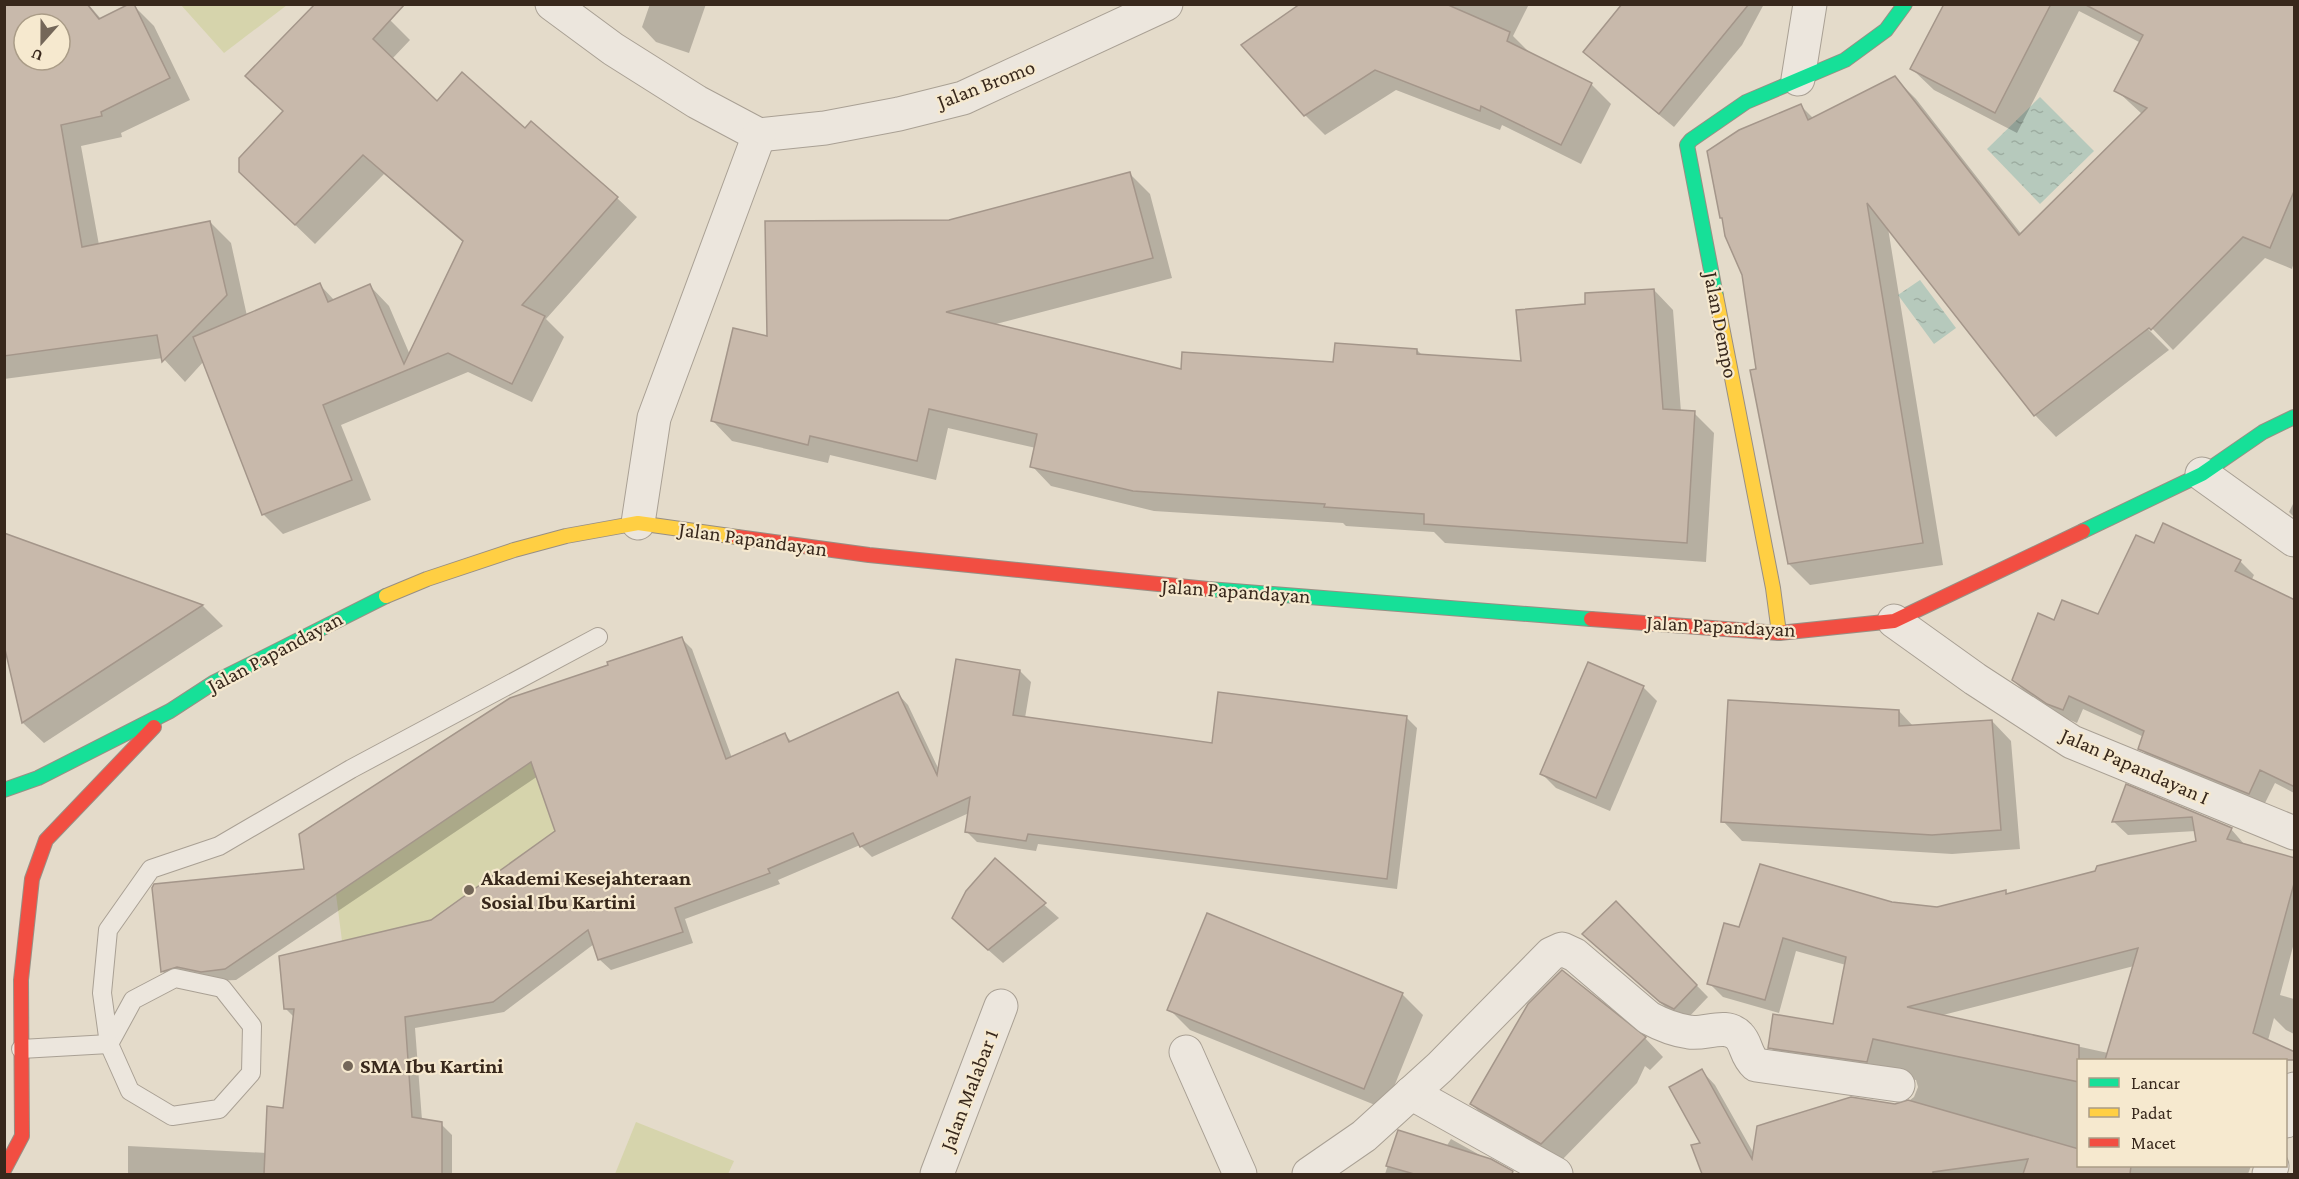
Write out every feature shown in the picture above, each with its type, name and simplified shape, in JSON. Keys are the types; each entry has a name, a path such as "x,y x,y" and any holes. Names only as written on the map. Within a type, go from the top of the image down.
{"main road":[{"name":"Jalan Dempo","path":"1779,633 1773,588 1687,145 1746,102 1845,60 1886,30 1905,4"},
{"name":"Jalan Papandayan","path":"4,790 38,778 170,711 213,682 264,659 352,612 427,579 514,550 638,523 869,555 1151,585 1779,633 1894,621 2202,474 2263,432 2295,417"},
{"name":"Jalan Papandayan","path":"4,1170 22,1136 21,980 32,879 46,840 170,711"},
{"path":"11,952 21,980"}],"street":[{"path":"552,4 614,49 697,102 759,135 654,418 638,523"},
{"name":"Jalan Bromo","path":"759,135 825,128 963,98 1166,4"},
{"path":"1798,79 1810,4"},
{"path":"2202,474 2295,540"},
{"name":"Jalan Papandayan I","path":"1894,621 2072,742 2295,833"},
{"path":"1309,1174 1364,1136 1440,1067 1535,969 1557,950 1562,949 1575,955 1649,1018 1660,1024 1691,1033 1722,1030 1737,1035 1742,1040 1747,1056 1755,1065 1898,1085"},
{"name":"Jalan Malabar 1","path":"937,1174 1001,1006"},
{"path":"1186,1052 1240,1174"},
{"path":"2287,1117 2295,1089"},
{"path":"1411,1093 1556,1174"}],"lane":[{"path":"109,1044 133,1000 175,978 222,987 252,1026 251,1073 219,1109 172,1116 130,1091 109,1044 102,993 108,930 151,870 219,846 351,769 598,637"},
{"path":"21,1048 109,1044"}],"shaded area":[{"path":"181,5 287,5 224,53"},
{"path":"531,762 555,831 431,920 342,941 336,894"},
{"path":"636,1122 734,1161 728,1174 615,1174"}],"water":[{"path":"2040,97 2094,151 2040,204 1987,149"},
{"path":"1920,280 1956,328 1934,344 1898,295"}],"building":[{"path":"4,4 87,4 99,19 129,4 134,4 170,78 101,112 102,116 61,125 82,247 210,221 227,295 162,362 157,335 4,356"},
{"path":"315,4 405,4 373,39 437,101 462,72 525,128 531,121 618,197 522,305 545,316 512,384 448,353 323,405 352,480 262,515 193,337 320,283 328,302 370,284 404,364 463,241 363,155 295,225 239,172 239,158 283,111 245,76"},
{"path":"1300,4 1446,4 1510,32 1507,41 1592,83 1561,145 1481,106 1480,111 1375,70 1304,116 1241,45"},
{"path":"1622,4 1749,4 1659,114 1583,52"},
{"path":"1944,4 2051,4 1995,113 1910,69"},
{"path":"2084,4 2295,4 2295,189 2270,248 2243,237 2151,330 2149,328 2034,416 1867,203 1923,543 1788,564 1750,370 1756,369 1742,275 1725,236 1707,151 1739,130 1801,104 1808,120 1895,76 2019,235 2147,108 2114,91 2143,35"},
{"path":"1130,172 1153,258 946,312 1181,369 1182,352 1333,362 1335,343 1417,349 1417,354 1521,361 1516,310 1585,304 1585,293 1654,289 1663,409 1695,411 1687,543 1424,524 1424,514 1324,507 1325,504 1133,491 1030,467 1037,434 929,409 917,461 810,436 808,445 711,421 733,328 767,336 765,221 949,220"},
{"path":"2163,523 2241,560 2235,571 2295,600 2295,787 2260,770 2249,794 2138,749 2144,731 2069,696 2063,710 2047,704 2012,680 2038,613 2054,620 2062,600 2098,614 2136,535 2154,543"},
{"path":"4,533 203,605 22,723 4,645"},
{"path":"682,637 726,759 785,733 789,742 898,692 937,775 956,659 1020,670 1013,715 1212,743 1218,692 1407,716 1387,879 1028,834 1026,841 965,832 970,797 860,847 853,833 768,869 770,873 675,908 683,932 598,960 588,930 493,1002 405,1017 412,1117 442,1122 442,1174 264,1174 267,1106 283,1108 294,1009 284,1009 279,956 431,920 555,831 531,762 225,969 201,972 177,967 161,972 152,888 154,884 304,869 299,834 510,698"},
{"path":"1588,662 1644,686 1596,798 1540,774"},
{"path":"1728,700 1899,710 1899,726 1992,720 2001,830 1932,835 1721,822"},
{"path":"2126,784 2232,828 2227,839 2295,858 2295,880 2253,1033 2295,1052 2295,1060 2105,1059 2138,948 1907,1007 2079,1045 2077,1082 1873,1039 1867,1062 1768,1048 1773,1014 1833,1024 1846,957 1783,938 1765,1000 1707,984 1724,923 1739,927 1760,864 1892,902 1937,907 2006,890 2006,894 2095,871 2097,866 2196,841 2192,817 2112,822"},
{"path":"995,858 1046,903 988,950 952,918 966,891"},
{"path":"1616,901 1697,985 1674,1009 1660,1002 1582,934"},
{"path":"1207,913 1403,993 1364,1089 1167,1010"},
{"path":"1562,970 1646,1037 1541,1144 1470,1104 1528,1004"},
{"path":"1702,1069 1752,1159 1757,1126 1851,1097 1895,1104 1908,1100 2077,1148 2077,1167 2131,1167 2130,1174 2023,1174 2028,1159 1933,1172 1933,1174 1702,1174 1691,1145 1700,1143 1669,1087"},
{"path":"1398,1130 1491,1159 1513,1171 1512,1174 1414,1174 1386,1166"}],"traffic: fast":[{"path":"1716,296 1687,145 1746,102 1845,60 1886,30 1905,4"},
{"path":"2083,531 2202,474 2263,432 2294,417"},
{"path":"1208,589 1591,619"},
{"path":"4,790 38,778 170,711 213,683 386,596"}],"traffic: slow":[{"path":"1716,296 1773,588 1779,633"},
{"path":"386,596 427,579 514,550 566,536 638,523 737,537"}],"traffic: jam":[{"path":"1591,619 1779,633 1894,621 2083,531"},
{"path":"737,537 869,555 1208,589"},
{"path":"4,1170 22,1136 21,980 32,879 46,840 154,727"}],"place":[{"name":"Akademi Kesejahteraan Sosial Ibu Kartini","path":"469,890"},
{"name":"SMA Ibu Kartini","path":"348,1066"}]}
